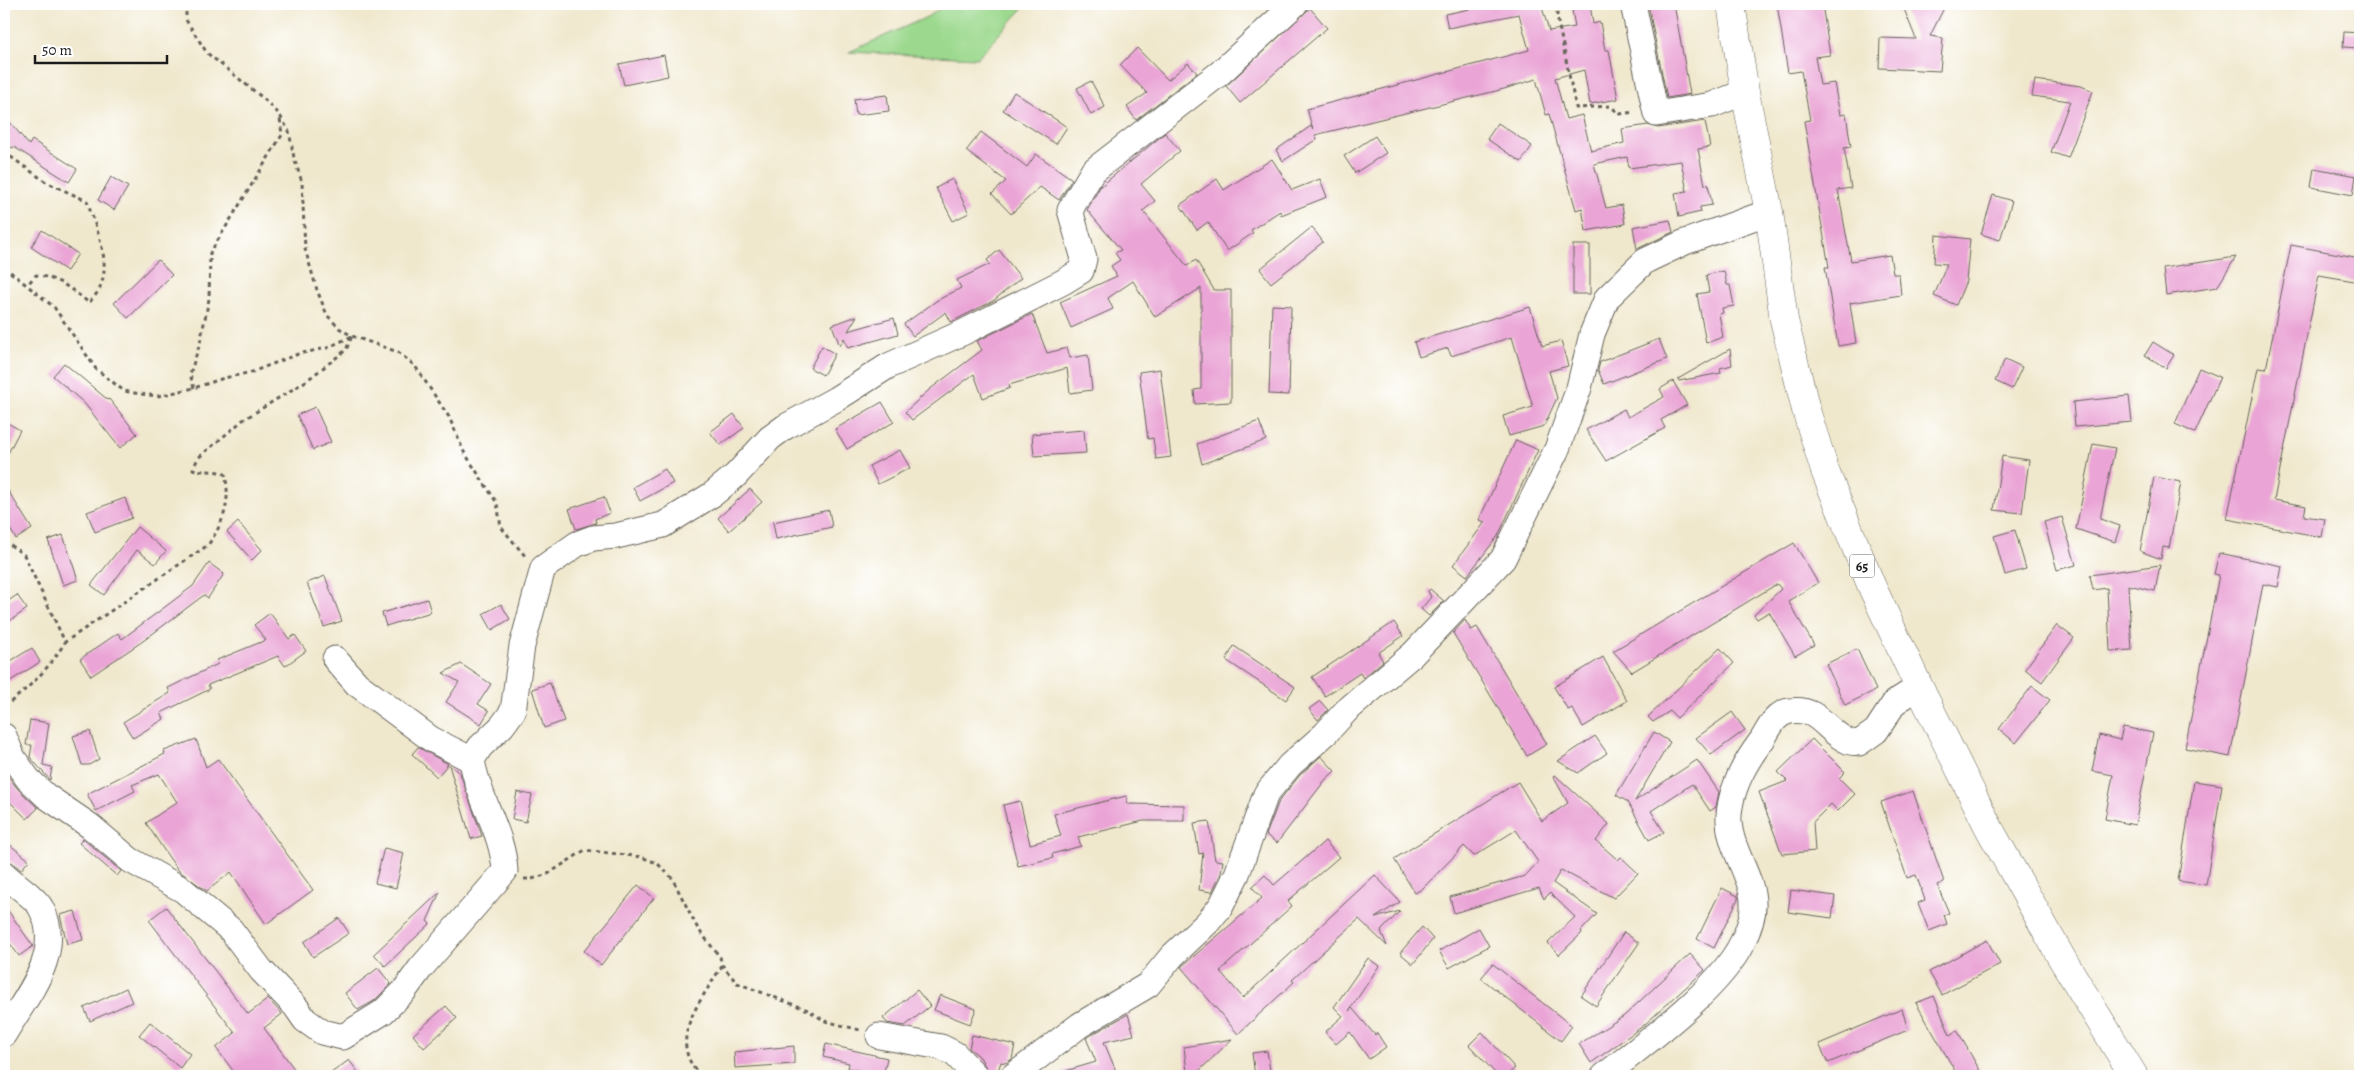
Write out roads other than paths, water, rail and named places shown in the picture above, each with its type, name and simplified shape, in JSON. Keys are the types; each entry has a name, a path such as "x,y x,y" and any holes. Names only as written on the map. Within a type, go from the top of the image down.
{"main road":[{"name":"65","path":"1730,4 1769,212 1784,320 1806,410 1859,558 1919,687 2013,873 2061,957 2134,1076"}],"street":[{"path":"4,736 13,758 28,779 46,796 90,826 130,860 182,890 231,930 261,970 296,1007 305,1020 322,1032 342,1037 383,1012 404,991 420,969 505,871 504,852 481,794 472,760 480,747 502,726 513,711 522,646 543,568 577,544 592,538 616,536 663,525 714,494 736,475 770,438 785,427 836,399 888,366 962,333 1081,271 1084,259 1070,210 1092,171 1220,73 1295,4"},
{"path":"1633,4 1653,108 1656,114 1712,105 1745,92"},
{"path":"1013,1076 1080,1026 1148,985 1172,956 1207,923 1221,906 1237,874 1266,794 1290,765 1325,734 1346,711 1413,654 1503,559 1557,449 1579,388 1592,334 1607,298 1645,261 1684,242 1769,212"},
{"path":"335,659 357,684 431,739 472,760"},
{"path":"1604,1076 1667,1026 1728,965 1742,944 1751,921 1754,902 1731,835 1729,816 1743,768 1753,750 1779,715 1788,711 1799,710 1812,714 1848,741 1859,743 1876,730 1895,702 1919,687"},
{"path":"4,874 40,906 49,931 48,953 40,975 4,1034"},
{"path":"879,1036 941,1047 955,1054 976,1076"}]}
